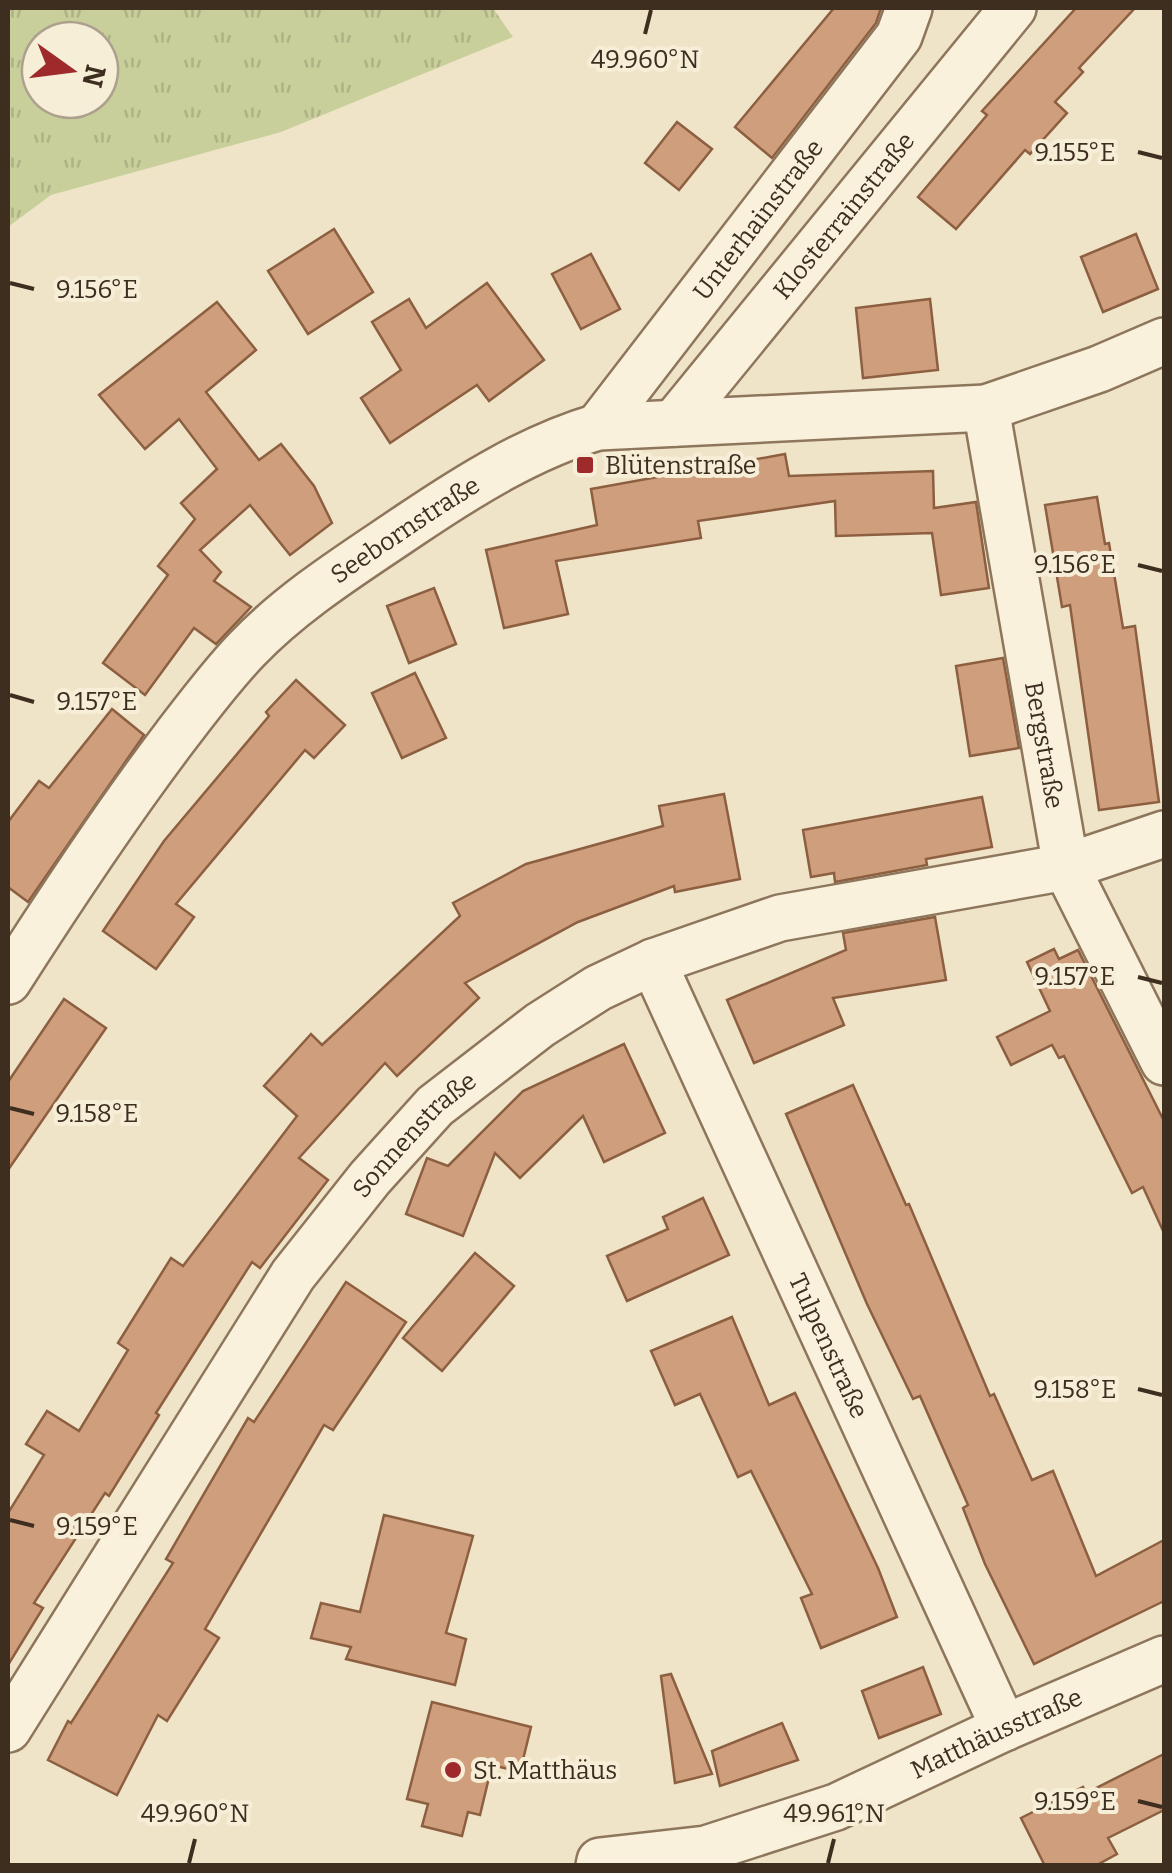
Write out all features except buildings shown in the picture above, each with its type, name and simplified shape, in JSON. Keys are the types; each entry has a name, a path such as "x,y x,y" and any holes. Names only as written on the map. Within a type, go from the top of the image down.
{"street":[{"name":"Unterhainstraße","path":"598,428 899,36 910,8"},
{"name":"Klosterrainstraße","path":"674,423 1013,8"},
{"path":"986,408 1099,370 1164,341"},
{"name":"Seebornstraße","path":"8,981 114,816 248,648 295,606 449,498 512,462 573,434 598,428 986,408"},
{"name":"Bergstraße","path":"986,408 1066,867 1164,1062"},
{"name":"Sonnenstraße","path":"8,1729 293,1276 370,1178 435,1106 540,1025 598,988 653,962 780,918 1066,867 1164,834"},
{"name":"Tulpenstraße","path":"653,962 1004,1728"},
{"name":"Matthäusstraße","path":"599,1866 600,1861 706,1849 836,1807 1164,1658"}],"green space":[{"path":"8,8 493,8 513,37 281,132 51,195 8,227"}],"place":[{"name":"Blütenstraße","path":"585,465"},
{"name":"St. Matthäus","path":"453,1770"}]}
